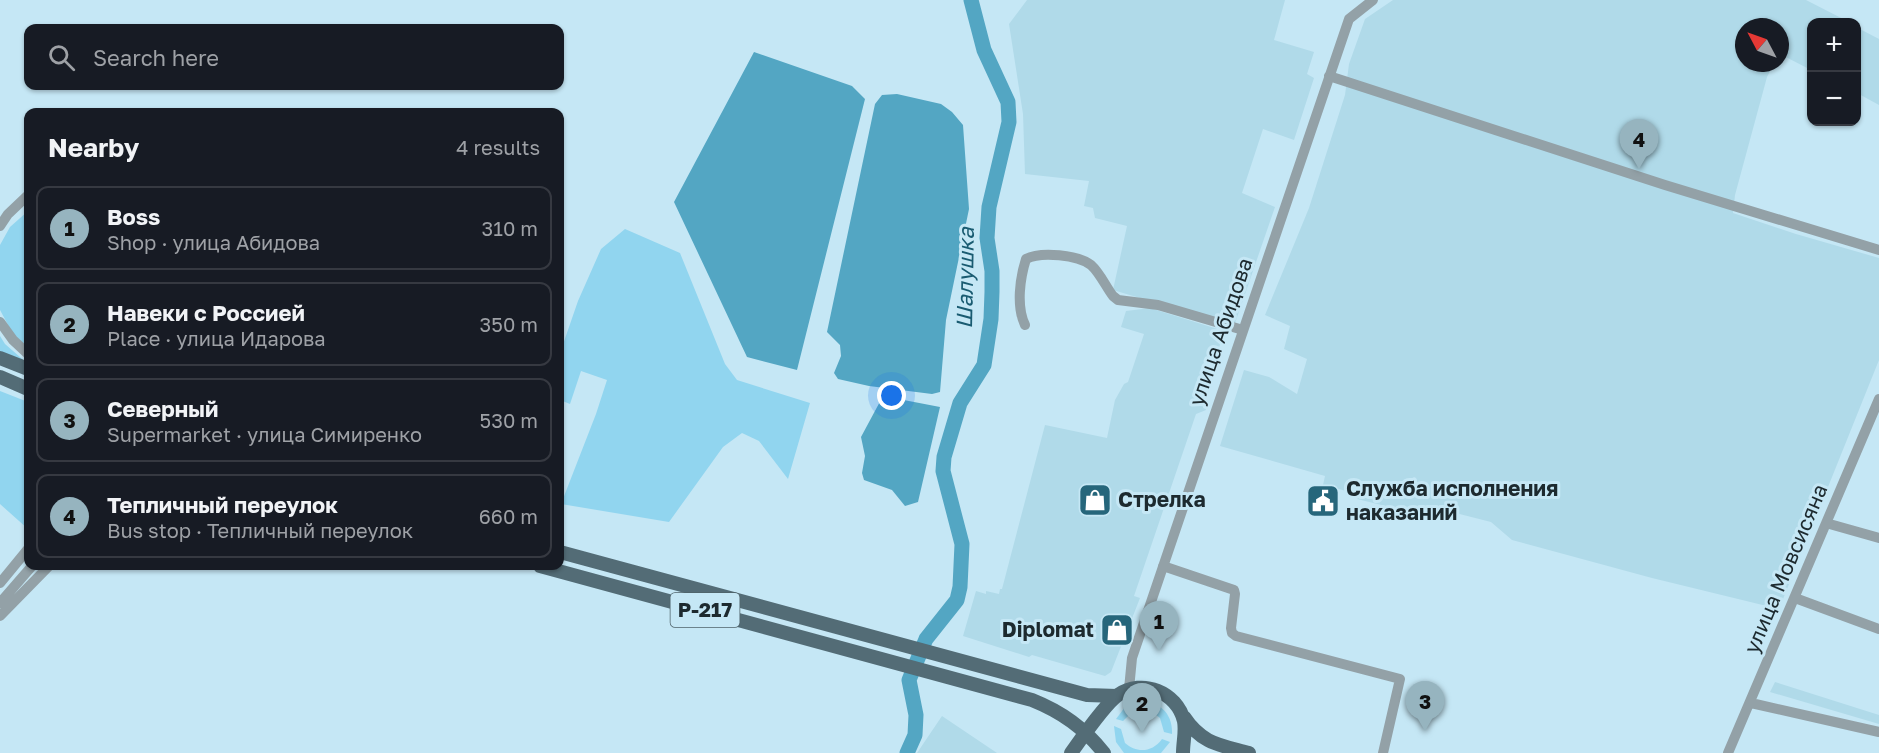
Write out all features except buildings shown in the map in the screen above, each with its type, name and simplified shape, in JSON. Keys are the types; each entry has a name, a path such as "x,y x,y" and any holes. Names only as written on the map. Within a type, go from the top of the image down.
{"main road":[{"path":"0,358 24,367"},
{"path":"4,379 24,389"},
{"name":"Р-217","path":"564,553 1087,695 1118,697 1142,688 1159,692 1174,702 1193,730 1200,736 1216,744 1249,753"},
{"name":"Р-217","path":"554,570 1040,703 1064,715 1087,733"},
{"path":"1071,753 1118,697"},
{"path":"1105,753 1099,736 1099,725 1118,697"},
{"path":"1181,712 1185,733 1182,750"},
{"path":"1087,733 1105,753"}],"street":[{"name":"улица Абидова","path":"1118,697 1350,17 1373,0"},
{"path":"1329,76 1665,185 1879,250"},
{"path":"0,226 8,214 24,199"},
{"path":"1025,325 1020,305 1026,259 1031,256 1061,256 1091,265 1118,300 1158,305 1243,330"},
{"path":"0,322 24,350"},
{"name":"улица Мовсисяна","path":"1728,753 1879,399"},
{"path":"1826,523 1879,538"},
{"path":"0,583 24,554"},
{"path":"1163,566 1234,590 1231,628 1232,633 1236,636 1400,679 1383,753"},
{"path":"0,603 29,570"},
{"path":"0,616 45,570"},
{"path":"1795,598 1879,629"},
{"path":"1751,703 1879,732"}],"shaded area":[{"path":"1027,0 1285,0 1274,40 1314,52 1307,74 1314,78 1294,140 1263,129 1242,193 1275,207 1234,326 1113,290 1127,226 1095,218 1093,208 1084,206 1089,181 1025,174 1023,114 1009,24"},
{"path":"1393,0 1806,0 1841,18 1807,18 1807,68 1789,59 1789,18 1735,18 1735,72 1770,72 1735,195 1733,213 1879,258 1879,360 1779,609 1512,540 1491,522 1432,507 1426,516 1357,499 1358,494 1323,485 1325,476 1220,446 1244,370 1269,377 1297,394 1307,359 1284,349 1290,326 1265,315 1309,208 1345,95 1349,64 1365,19"},
{"path":"1861,30 1879,39 1879,105 1861,95"},
{"path":"754,52 852,86 865,99 797,370 747,357 674,202"},
{"path":"897,94 941,104 952,112 963,125 969,209 946,320 940,392 932,394 869,386 838,379 834,373 841,356 840,345 827,332 875,104 882,95"},
{"path":"24,215 24,344 14,336 0,310 0,245 10,227"},
{"path":"625,229 680,253 725,364 737,380 810,403 788,479 759,441 742,433 723,447 669,522 564,504 564,496 607,380 581,371 570,404 564,402 564,341 578,301 601,249"},
{"name":"Стрелка","path":"1150,308 1224,331 1204,399 1206,410 1196,414 1134,596 1140,598 1111,672 1105,676 1032,655 1029,657 963,636 976,591 999,594 1002,589 1045,425 1107,438 1115,400 1124,384 1128,382 1144,334 1121,327 1126,311"},
{"path":"0,336 24,362 0,353"},
{"path":"0,391 24,400 24,525 0,504"},
{"path":"883,396 940,407 918,502 905,506 892,490 864,480 862,473 865,456 861,437"},
{"path":"1775,682 1879,715 1879,724 1770,692"},
{"path":"1140,701 1154,703 1164,710 1170,720 1172,734 1164,732 1160,718 1148,709 1133,711 1123,721 1116,719 1125,707"},
{"path":"942,716 997,753 917,753"},
{"path":"1114,726 1121,729 1125,743 1134,749 1149,749 1162,739 1170,742 1161,753 1124,753 1116,742"}],"waterway":[{"name":"Шалушка","path":"907,753 915,735 916,715 909,680 926,639 957,600 960,587 962,544 943,471 944,457 960,403 984,365 991,319 992,292 992,271 987,238 989,207 1009,122 1008,102 984,50 971,0"}],"place":[{"name":"Тепличный переулок","path":"1639,169"},
{"name":"Стрелка","path":"1095,500"},
{"name":"Служба исполнения наказаний","path":"1323,501"},
{"name":"Diplomat","path":"1117,630"},
{"name":"Boss","path":"1159,651"},
{"name":"Северный","path":"1425,731"},
{"name":"Навеки с Россией","path":"1142,733"}]}
